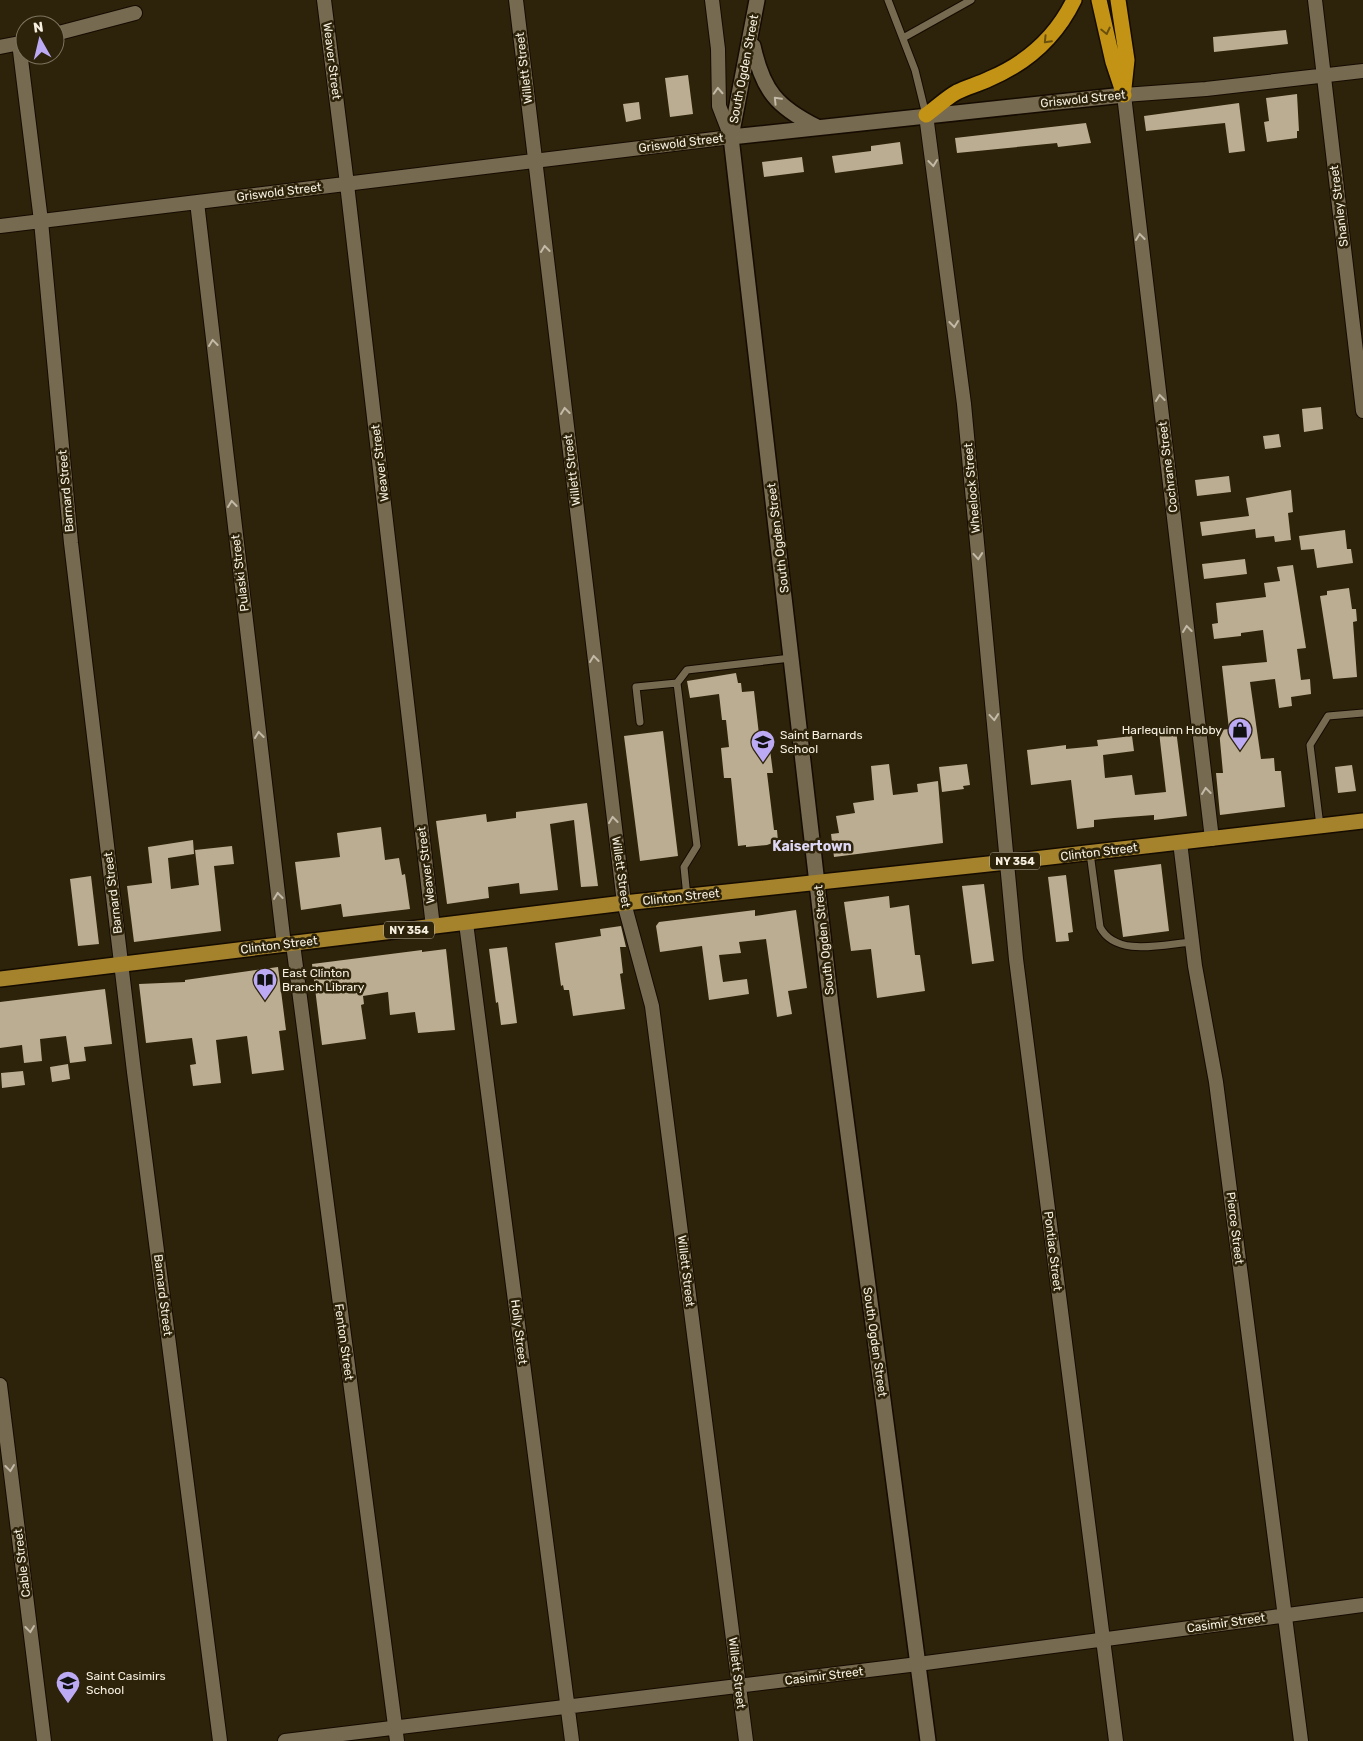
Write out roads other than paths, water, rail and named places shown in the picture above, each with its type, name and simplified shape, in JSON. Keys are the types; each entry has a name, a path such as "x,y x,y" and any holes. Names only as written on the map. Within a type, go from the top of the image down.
{"highway":[{"path":"926,115 956,92 1024,62 1049,40 1074,0"},
{"path":"1099,0 1113,62 1124,95"},
{"path":"1118,0 1127,60 1124,95"}],"main road":[{"name":"Clinton Street","path":"0,979 624,903 1090,853 1363,821"}],"street":[{"name":"Weaver Street","path":"324,0 433,927"},
{"name":"Willett Street","path":"516,0 624,903 652,1006 746,1741"},
{"name":"South Ogden Street","path":"712,0 718,49 719,106 731,137 831,1005 928,1741"},
{"name":"South Ogden Street","path":"731,137 751,40 757,0"},
{"name":"Shanley Street","path":"1315,0 1363,411"},
{"path":"65,31 135,13"},
{"path":"751,40 757,64 774,99 792,114 817,127"},
{"path":"0,47 15,44"},
{"name":"Barnard Street","path":"24,65 42,221 71,543 121,965 220,1741"},
{"name":"Griswold Street","path":"0,226 817,127 1124,95 1206,89 1363,71"},
{"name":"Cochrane Street","path":"1124,95 1212,839"},
{"name":"Wheelock Street","path":"926,115 964,404 1007,862"},
{"name":"Pulaski Street","path":"197,202 288,944"},
{"name":"Pierce Street","path":"1180,842 1192,942 1216,1082 1301,1741"},
{"name":"Pontiac Street","path":"1007,862 1016,959 1116,1741"},
{"name":"Holly Street","path":"466,923 572,1741"},
{"name":"Fenton Street","path":"288,944 396,1734"},
{"name":"Cable Street","path":"0,1385 44,1741"},
{"name":"Casimir Street","path":"285,1741 396,1734 567,1707 918,1664 1363,1605"}],"lane":[{"path":"888,0 915,70 926,115"},
{"path":"903,38 971,0"},
{"path":"687,897 684,867 697,846 677,683 687,670 792,658"},
{"path":"640,722 636,687 677,683"},
{"path":"1320,826 1310,745 1328,716 1363,713"},
{"path":"1090,853 1100,927 1105,937 1117,943 1136,947 1192,942"}],"place":[{"name":"Harlequinn Hobby","path":"1240,751"},
{"name":"Saint Barnards School","path":"763,763"},
{"name":"East Clinton Branch Library","path":"265,1001"},
{"name":"Saint Casimirs School","path":"68,1704"}],"district":[{"name":"Kaisertown","path":"812,846"}]}
